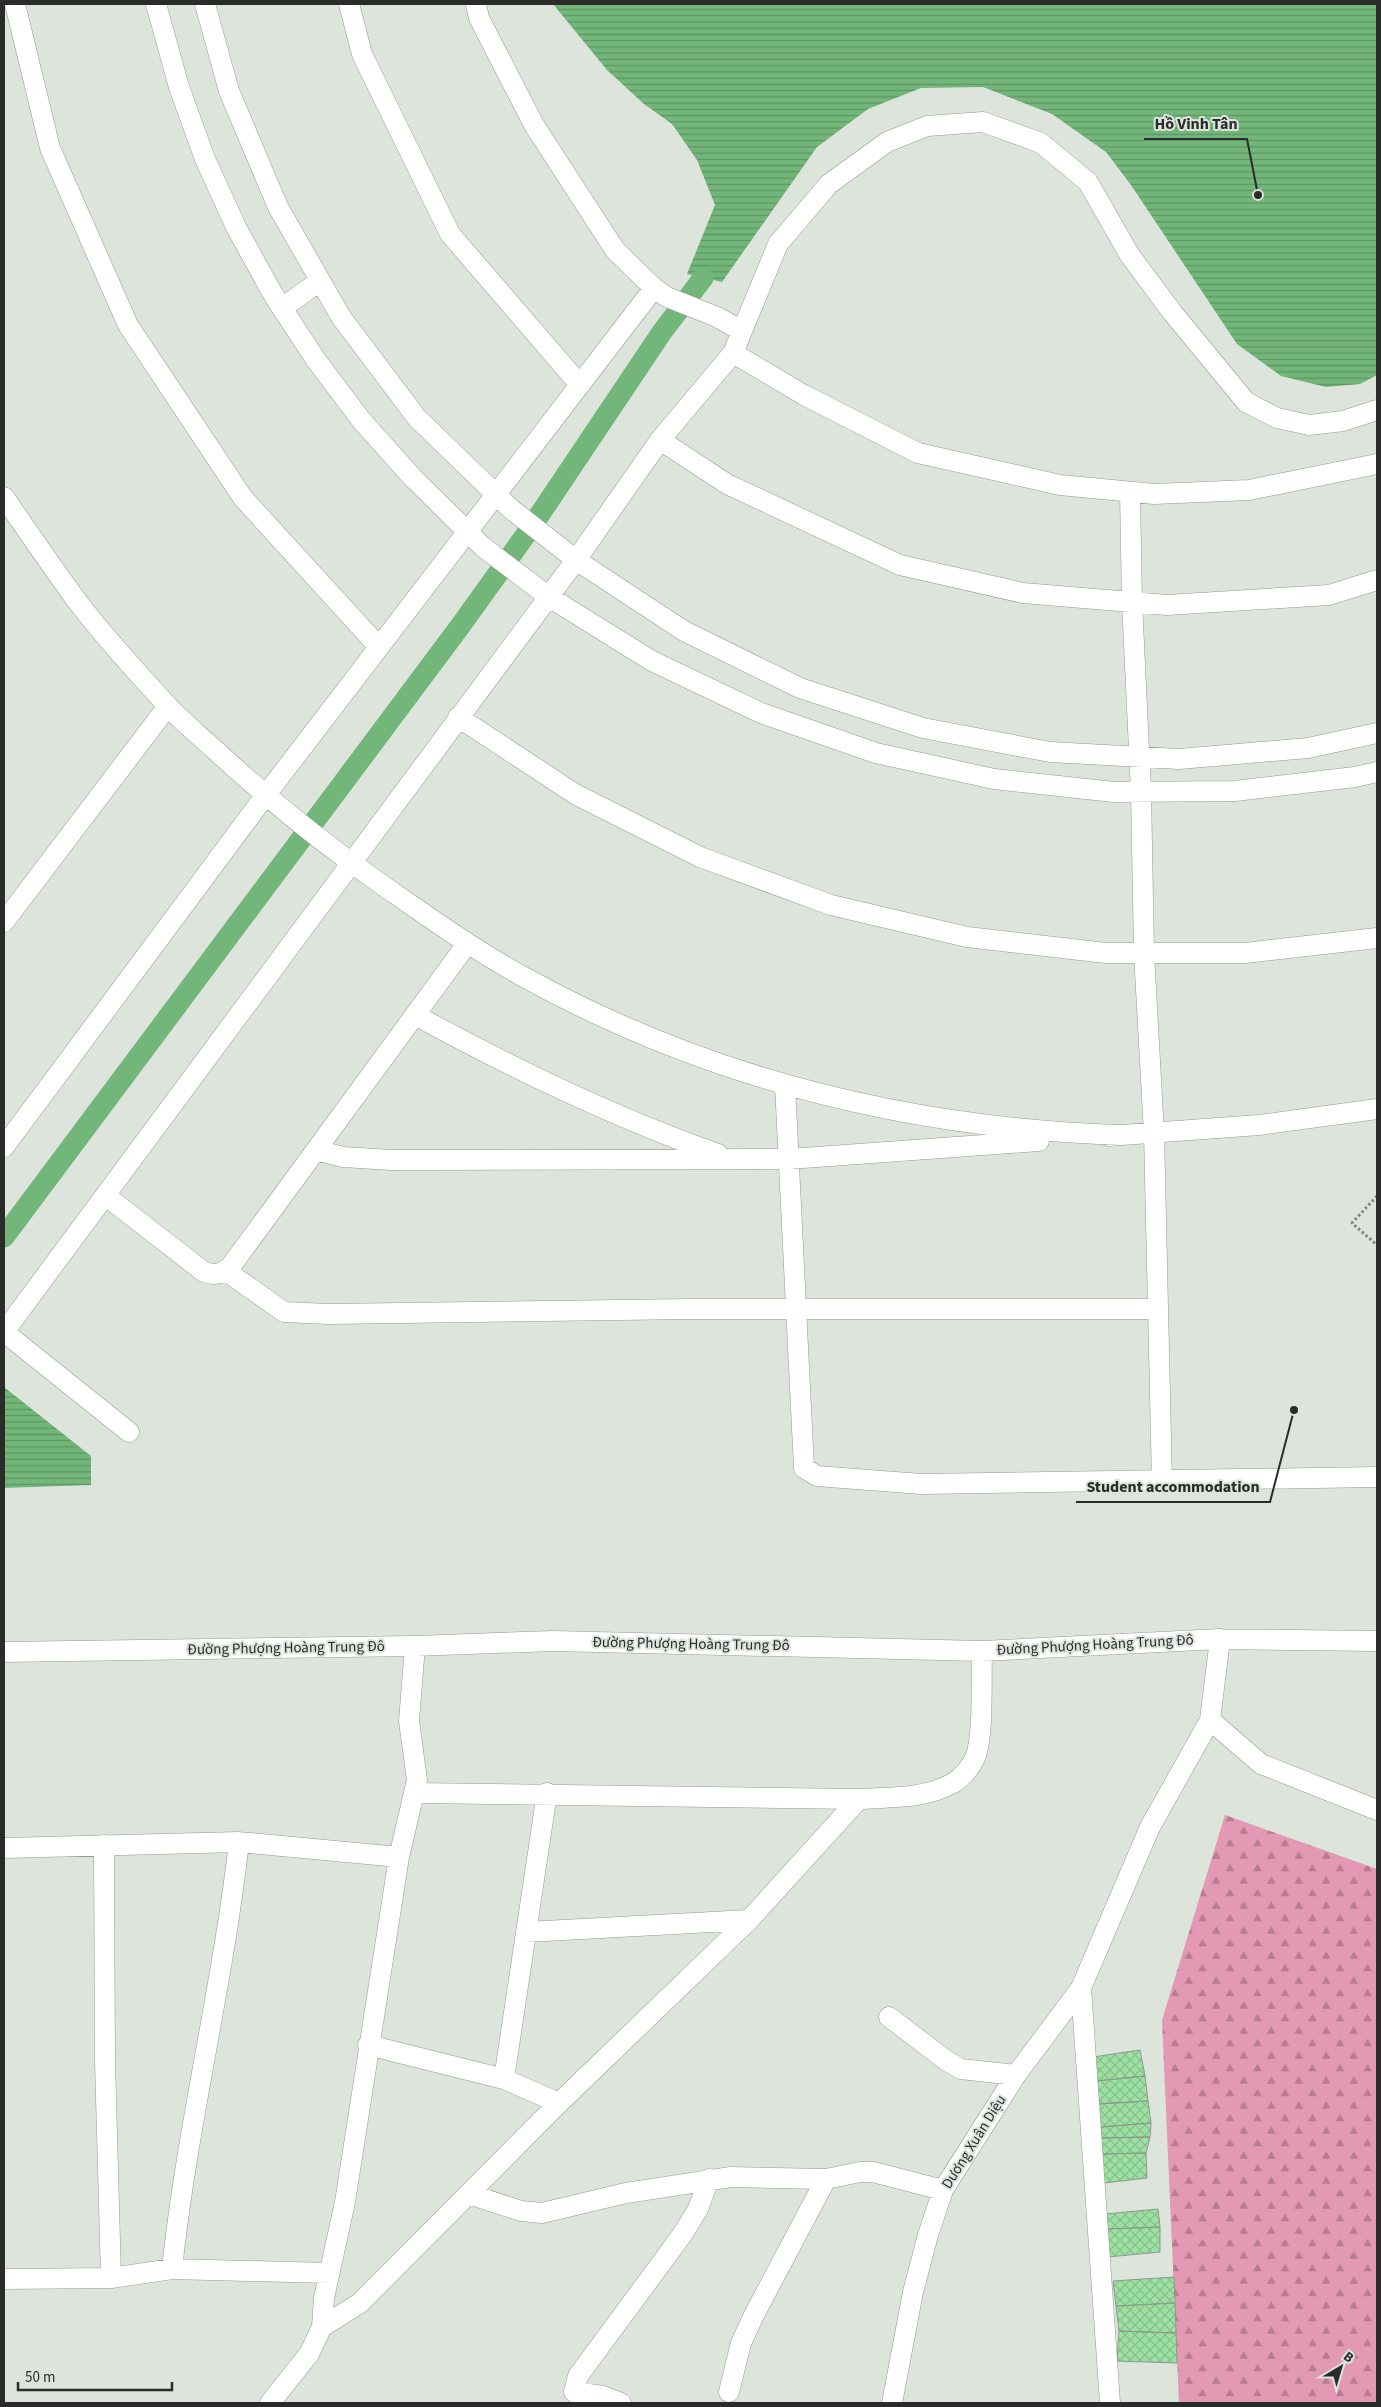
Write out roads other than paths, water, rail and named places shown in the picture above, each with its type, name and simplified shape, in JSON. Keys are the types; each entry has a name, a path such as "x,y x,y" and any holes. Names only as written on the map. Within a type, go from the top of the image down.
{"street":[{"path":"15,4 50,148 128,325 243,498 379,647"},
{"path":"156,4 179,87 206,159 237,229 282,308 316,360 362,421 414,478 483,547 549,597 652,661 761,713 876,753 994,779 1114,792 1234,792 1354,777 1377,772"},
{"path":"205,4 229,90 278,207 341,317 417,418 511,509 576,560 684,631 800,688 923,728 1050,752 1179,759 1308,748 1377,733"},
{"path":"349,4 362,54 450,234 580,385"},
{"path":"476,4 479,18 534,125 615,250 661,292 717,317 742,331"},
{"path":"129,1432 4,1332 549,597 660,440 733,353 778,244 829,184 887,142 927,126 983,122 1041,143 1088,182 1129,254 1172,312 1246,402 1277,418 1309,425 1344,421 1377,410"},
{"path":"282,308 320,280"},
{"path":"8,1132 272,802 379,647 580,385 661,292"},
{"path":"733,353 804,395 918,453 1060,485 1154,494 1249,490 1377,464"},
{"path":"660,440 727,484 900,565 1023,593 1167,605 1328,595 1377,580"},
{"path":"1130,492 1132,602 1141,792 1144,953 1154,1133 1162,1482"},
{"path":"4,497 79,604 168,706 272,802 350,863 467,944 529,980 633,1031 700,1057 785,1085 872,1107 933,1119 1049,1132 1120,1135"},
{"path":"4,922 168,706"},
{"path":"458,718 575,794 682,848 700,857 831,905 967,937 1106,953 1245,953 1377,938"},
{"path":"106,1196 204,1272 218,1274 226,1271 467,944"},
{"path":"415,1015 460,1039 661,1134 733,1159"},
{"path":"785,1085 804,1468 817,1476 920,1484 1162,1482 1377,1477"},
{"path":"316,1150 344,1157 391,1160 789,1159 1259,1125 1377,1109"},
{"path":"226,1271 284,1312 328,1314 691,1309 1158,1309"},
{"path":"1110,2403 1081,1988 1150,1827 1210,1720 1220,1639"},
{"name":"Đường Phượng Hoàng Trung Đô","path":"4,1652 415,1646 553,1641 982,1651 1220,1639 1377,1641"},
{"path":"270,2403 309,2354 322,2327 324,2298 345,2202 368,2045 399,1857 416,1792 417,1769 409,1721 415,1646"},
{"path":"416,1792 859,1799 931,1791 953,1783 965,1773 975,1758 979,1741 982,1651"},
{"path":"1210,1720 1261,1764 1377,1810"},
{"path":"504,2079 548,1793"},
{"path":"322,2327 360,2303 559,2103 749,1920 859,1799"},
{"path":"4,1848 239,1842 399,1857"},
{"path":"172,2269 179,2203 230,1919 239,1842"},
{"path":"104,1846 105,2062 111,2278"},
{"path":"526,1932 749,1920"},
{"name":"Dương Xuân Diệu","path":"892,2403 913,2292 928,2235 943,2190 1016,2075 1081,1988"},
{"path":"889,2018 947,2061 962,2069 1016,2075"},
{"path":"368,2045 504,2079 559,2103"},
{"path":"469,2194 521,2211 542,2213 626,2193 709,2179 756,2176 826,2179 860,2172 873,2172 943,2190"},
{"path":"621,2403 603,2396 574,2392 578,2376 676,2244 698,2209 709,2179"},
{"path":"729,2392 741,2344 754,2315 826,2179"},
{"path":"4,2279 111,2278 172,2269 329,2273"}],"waterway":[{"path":"4,1237 461,625 532,526 662,332 703,278"}],"place":[{"name":"Hồ Vinh Tân","path":"1258,195"},
{"name":"Student accommodation","path":"1294,1410"}]}
